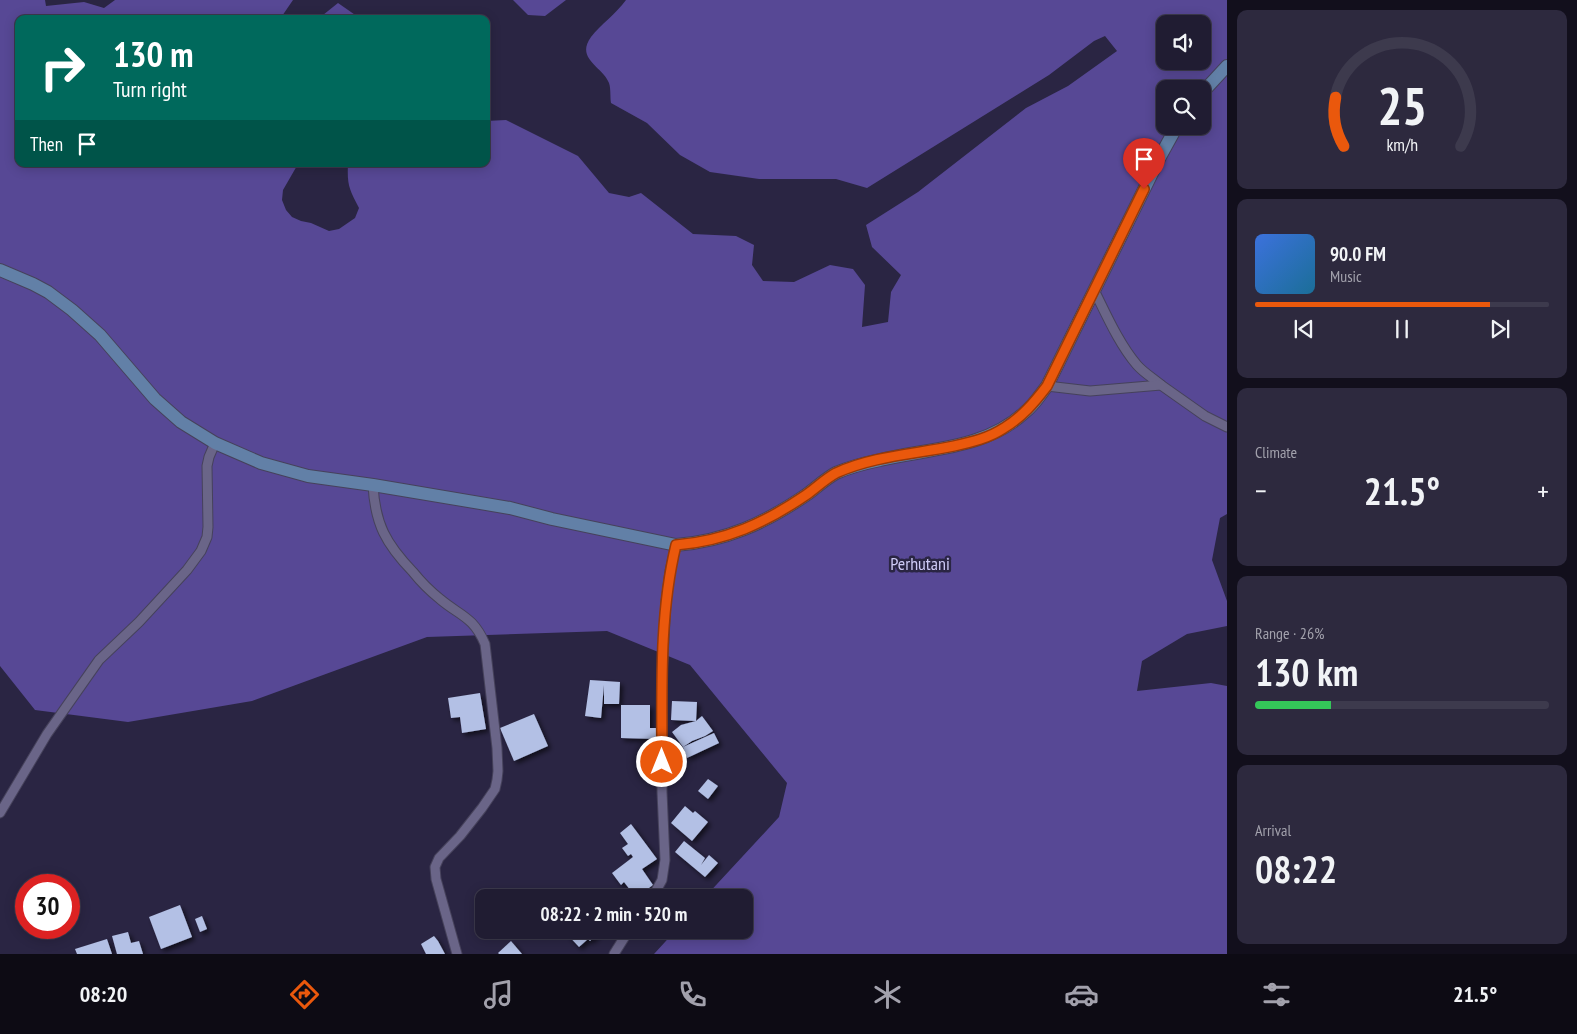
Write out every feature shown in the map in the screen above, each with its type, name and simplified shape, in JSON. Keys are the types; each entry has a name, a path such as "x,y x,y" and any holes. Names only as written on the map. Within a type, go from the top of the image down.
{"street":[{"path":"1211,83 1227,66"},
{"path":"0,270 58,298 100,335 160,404 181,422 215,443 261,463 308,476 510,508 552,519 676,545 709,541 742,531 764,521 828,478 846,469 900,455 972,442 995,434 1015,421 1047,386 1172,135"},
{"path":"1094,290 1104,311 1132,358 1142,370 1206,416 1227,427"},
{"path":"1047,386 1090,391 1161,385"},
{"path":"0,813 47,734 99,660 139,622 202,551 208,527 207,466 215,443"},
{"path":"373,485 378,519 388,542 398,557 441,600 458,611 478,630 484,644 497,748 497,780 495,789 482,808 460,836 439,858 435,867 436,879 457,954"},
{"path":"657,889 662,880 665,860 662,792 662,676 666,602 676,545"},
{"path":"614,954 623,939"}],"green space":[{"name":"Perhutani","path":"0,0 45,0 46,6 84,2 104,8 115,0 293,0 283,15 15,15 15,167 296,167 283,190 282,200 286,210 292,217 329,231 339,229 355,218 359,208 349,187 348,167 490,167 490,121 506,120 578,156 609,193 629,197 641,193 693,234 736,236 754,245 752,265 763,281 794,282 830,265 853,269 865,285 862,327 888,322 891,292 901,275 872,247 866,225 918,192 1026,108 1068,86 1117,51 1105,36 1094,41 1049,75 867,188 836,179 759,179 710,172 680,155 647,123 611,103 609,83 588,57 586,51 591,37 626,0 1227,0 1227,514 1220,518 1212,560 1227,601 1227,626 1187,634 1142,661 1137,691 1211,683 1227,686 1227,954 654,954 668,939 753,939 753,889 712,889 779,817 787,783 690,665 607,631 427,637 252,701 128,722 35,710 0,666"},
{"path":"513,0 566,0 545,16 528,15"},
{"path":"338,3 355,15 323,15"}],"building":[{"path":"590,680 620,682 619,704 604,704 604,685 601,718 585,716"},
{"path":"480,693 486,729 462,733 460,717 451,718 448,698"},
{"path":"672,701 697,702 696,721 671,720"},
{"path":"621,705 650,705 650,728 656,728 656,739 621,738"},
{"path":"534,714 548,746 514,761 500,728"},
{"path":"702,716 713,731 683,747 672,732 681,725 696,721"},
{"path":"714,733 719,743 687,758 683,747"},
{"path":"708,779 718,786 708,799 698,791"},
{"path":"685,806 693,813 695,811 708,822 692,841 671,823"},
{"path":"631,824 657,859 642,869 653,885 648,889 629,889 624,882 621,885 612,873 633,857 631,854 628,856 622,848 628,844 620,833"},
{"path":"684,841 705,858 701,865 709,855 718,863 705,877 675,852"},
{"path":"180,905 192,937 161,949 149,917"},
{"path":"202,916 207,929 200,932 195,919"},
{"path":"128,932 131,943 139,941 143,954 117,954 112,936"},
{"path":"434,936 445,954 426,954 421,944"},
{"path":"107,939 112,954 77,954 75,949"},
{"path":"572,939 588,939 579,947"},
{"path":"511,941 522,954 498,953"}],"route":[{"path":"662,762 662,676 666,602 676,545 709,541 742,531 764,521 828,478 846,469 868,462 983,439 995,434 1015,421 1047,386 1144,189"}]}
